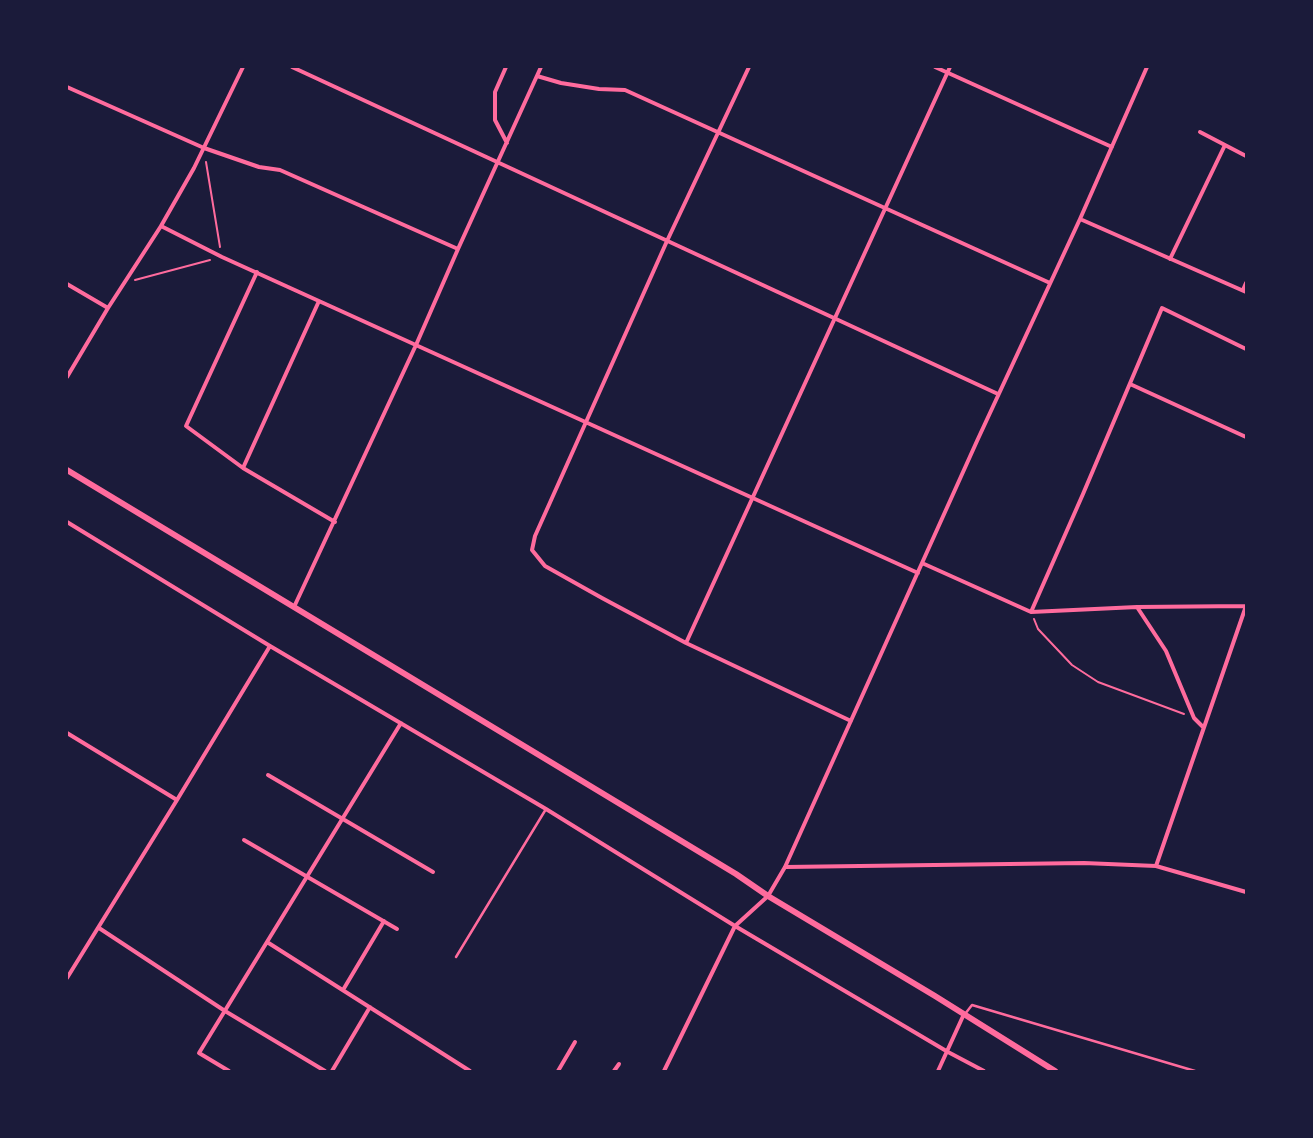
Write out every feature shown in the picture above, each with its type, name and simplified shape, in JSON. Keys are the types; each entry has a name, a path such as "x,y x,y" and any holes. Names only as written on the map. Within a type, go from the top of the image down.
{"street":[{"path":"67,377 108,308 161,226 194,168 243,67"},
{"path":"292,67 998,394"},
{"path":"506,67 495,92 495,120 507,143"},
{"path":"294,607 335,522 416,345 541,67"},
{"path":"749,67 667,241 535,536 532,550 545,566 602,598 686,643 851,721"},
{"path":"935,67 1112,147"},
{"path":"686,643 950,67"},
{"path":"664,1071 734,926 768,896 785,866 998,394 1080,219 1147,67"},
{"path":"537,76 561,83 600,89 625,90 1050,283"},
{"path":"67,87 204,148 258,167 280,170 458,249"},
{"path":"1200,132 1246,156"},
{"path":"1170,259 1225,145"},
{"path":"1080,219 1244,291 1246,283"},
{"path":"161,226 222,257 918,573"},
{"path":"257,272 186,426 243,468 335,522"},
{"path":"67,284 108,308"},
{"path":"243,468 319,301"},
{"path":"1031,612 1162,308 1246,349"},
{"path":"1130,384 1246,437"},
{"path":"67,470 736,874 768,896 964,1014 1055,1071"},
{"path":"67,522 270,646 546,809 734,926 948,1052 984,1071"},
{"path":"922,562 1031,612 1137,607 1246,606 1156,866"},
{"path":"1137,607 1166,652 1194,718 1203,727"},
{"path":"67,978 178,800 270,646"},
{"path":"229,1071 199,1053 401,723"},
{"path":"67,733 178,800"},
{"path":"268,775 433,872"},
{"path":"244,840 397,928"},
{"path":"785,866 1084,863 1156,866 1246,892"},
{"path":"343,990 384,921"},
{"path":"99,928 225,1011 325,1071"},
{"path":"267,942 470,1071"},
{"path":"332,1071 370,1007"},
{"path":"938,1071 948,1052 964,1014"},
{"path":"558,1071 575,1042"},
{"path":"614,1071 618,1064"}],"lane":[{"path":"456,957 546,809"},
{"path":"964,1014 972,1005 1195,1071"}],"path":[{"path":"124,283 222,257 204,148"},
{"path":"1031,612 1038,629 1072,665 1098,682 1194,718"}]}
